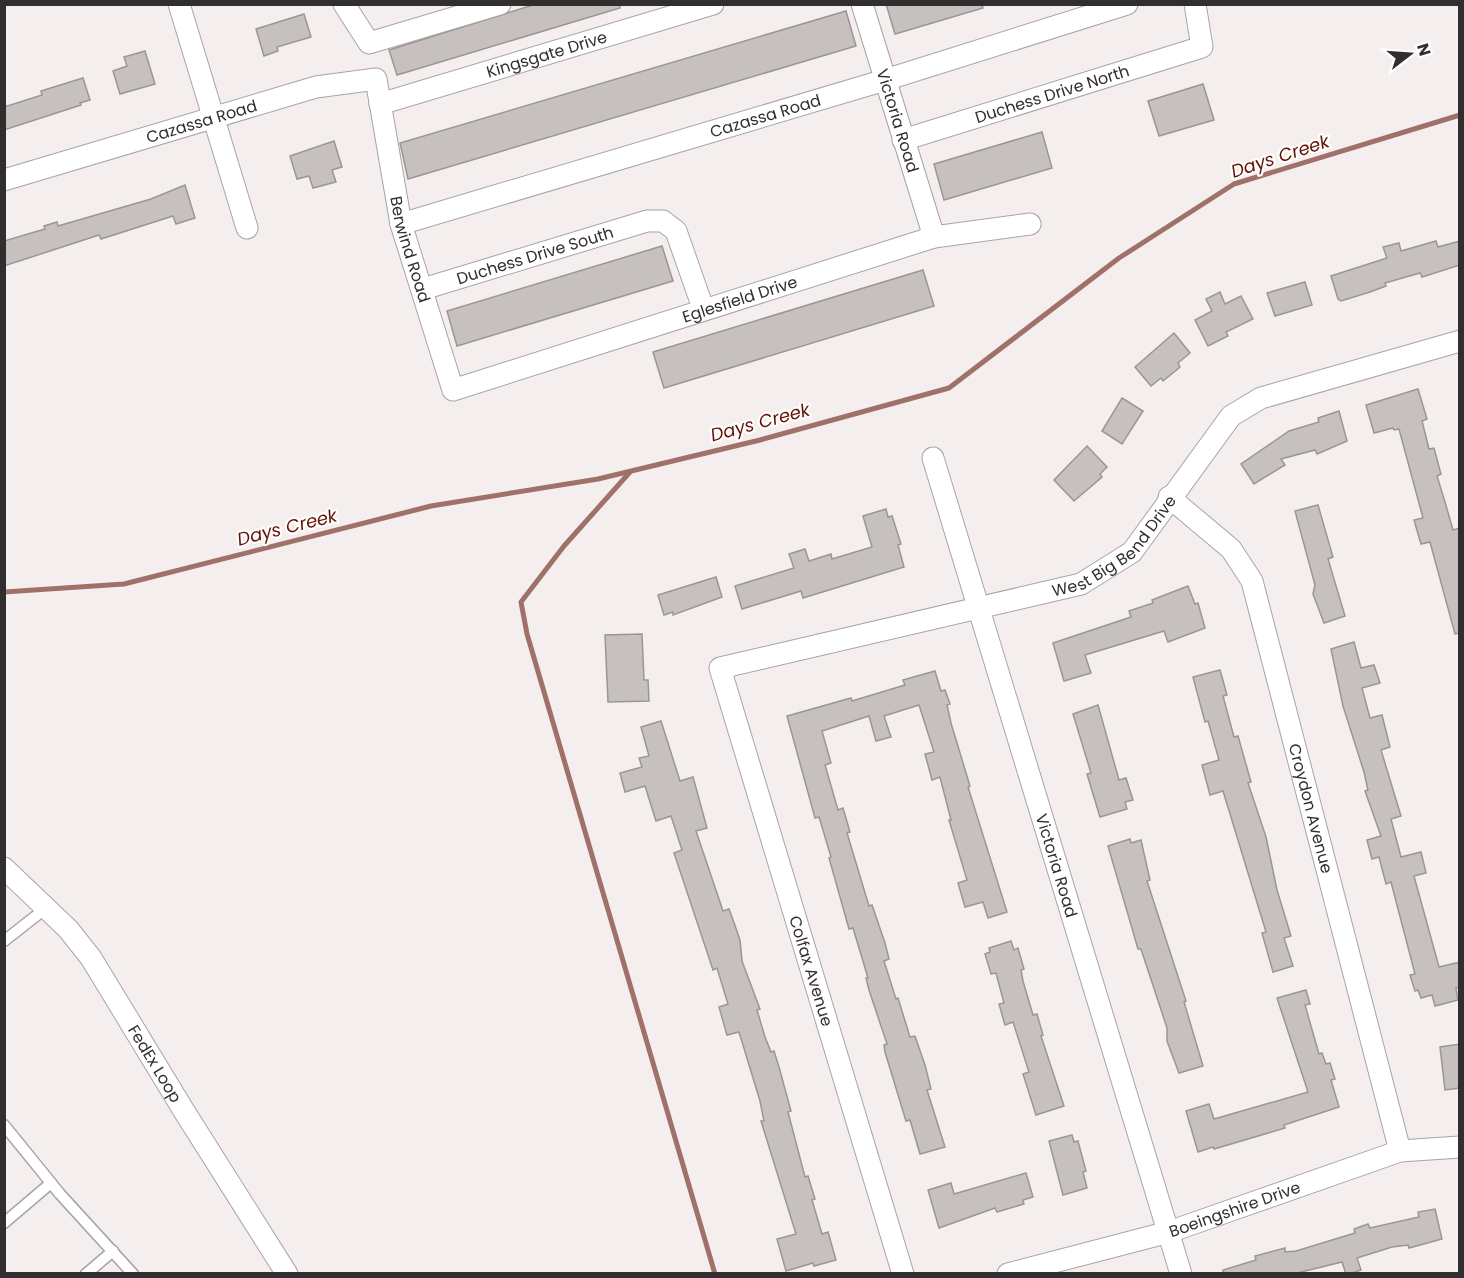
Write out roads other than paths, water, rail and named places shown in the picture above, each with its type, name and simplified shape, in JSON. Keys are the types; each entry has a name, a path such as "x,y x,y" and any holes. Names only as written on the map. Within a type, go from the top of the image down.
{"street":[{"path":"179,4 247,228"},
{"path":"344,4 369,43 500,4"},
{"name":"Kingsgate Drive","path":"380,104 665,11 712,4"},
{"name":"Victoria Road","path":"862,4 934,237"},
{"name":"Cazassa Road","path":"401,224 885,81 1128,4"},
{"name":"Duchess Drive North","path":"903,140 1202,47 1195,4"},
{"name":"Cazassa Road","path":"4,180 316,87 376,79 380,104"},
{"name":"Berwind Road","path":"380,104 401,224 453,390"},
{"name":"Duchess Drive South","path":"423,289 647,221 663,221 676,231 703,308"},
{"name":"Eglesfield Drive","path":"453,390 703,308 934,237 1030,224"},
{"name":"West Big Bend Drive","path":"720,668 1081,584 1132,552 1169,497 1231,416 1261,398 1460,341"},
{"name":"Victoria Road","path":"933,458 976,607 1181,1274"},
{"name":"Croydon Avenue","path":"1169,497 1231,549 1252,581 1400,1151"},
{"name":"Colfax Avenue","path":"720,668 903,1274"},
{"name":"FedEx Loop","path":"4,868 46,908 96,966 287,1274"},
{"name":"Boeingshire Drive","path":"1008,1274 1168,1232 1400,1151 1460,1147"}],"lane":[{"path":"4,941 46,908"},
{"path":"4,1125 51,1183 134,1274"},
{"path":"4,1223 51,1183"},
{"path":"86,1274 113,1251"}],"waterway":[{"name":"Days Creek","path":"4,592 124,584 431,506 598,479 760,440 949,388 1119,258 1234,184 1460,115"},
{"path":"630,472 564,546 521,602 527,634 715,1274"}]}
